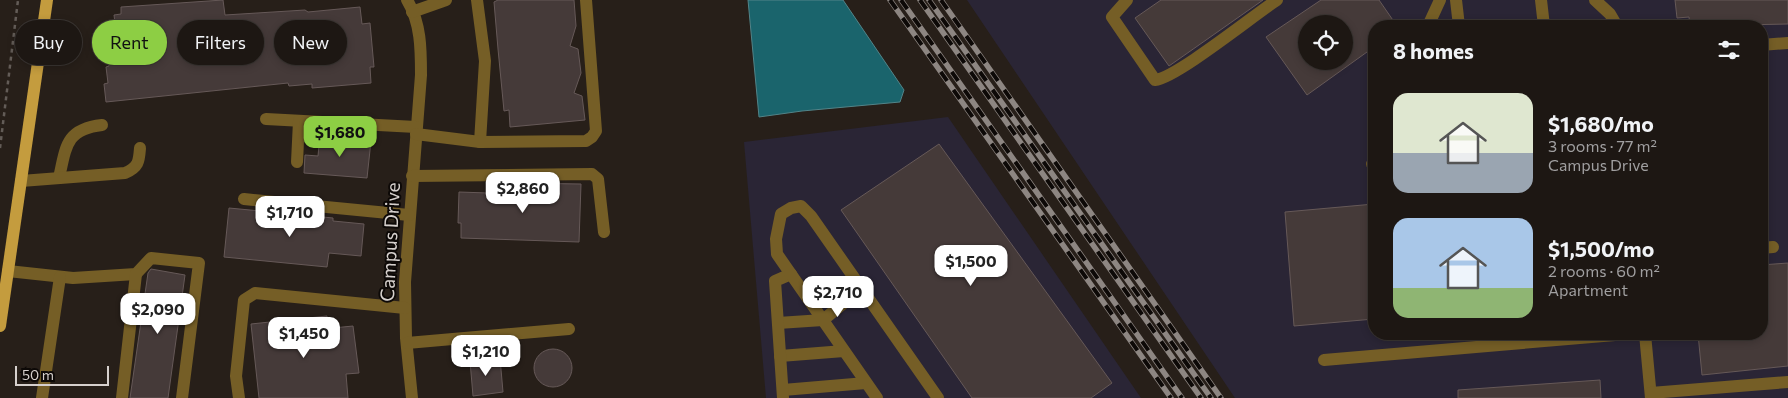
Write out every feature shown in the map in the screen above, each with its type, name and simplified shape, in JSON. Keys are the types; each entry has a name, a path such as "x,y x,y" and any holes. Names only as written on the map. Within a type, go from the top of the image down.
{"main road":[{"path":"0,326 47,0"}],"street":[{"name":"Campus Drive","path":"407,0 420,32 421,45 421,75 405,282 407,343 412,398"},
{"path":"412,12 446,0"},
{"path":"477,0 485,61 480,142"},
{"path":"266,119 416,131 480,142 586,140 592,137 596,131 586,0"},
{"path":"1127,0 1112,18 1155,80 1164,78 1277,0"},
{"path":"1431,20 1440,0"},
{"path":"1456,0 1458,20"},
{"path":"1541,0 1543,20"},
{"path":"1595,0 1610,14 1614,20"},
{"path":"1768,44 1788,43"},
{"path":"297,162 299,121"},
{"path":"59,178 63,157 74,132 85,127 102,125"},
{"path":"21,181 125,174 134,170 139,164 140,148"},
{"path":"412,176 592,174 598,179 604,232"},
{"path":"244,199 409,215"},
{"path":"876,398 777,254 776,239 781,214 791,208 801,206 811,216 938,398"},
{"path":"122,398 136,274 151,258 199,264 182,398"},
{"path":"8,272 73,278 136,274"},
{"path":"791,274 775,281 783,394 866,382"},
{"path":"42,398 60,277"},
{"path":"778,324 823,320 862,288"},
{"path":"240,398 236,376 244,300 255,293 406,308"},
{"path":"407,343 568,329"},
{"path":"1324,360 1532,340"},
{"path":"1646,340 1651,396 1788,382"},
{"path":"780,356 844,351"}],"path":[{"path":"0,148 18,0"}],"shaded area":[{"path":"967,0 1788,0 1788,398 1235,398"},
{"path":"948,117 1141,398 766,398 744,142"}],"water":[{"path":"748,0 843,0 904,90 900,102 759,117"}],"building":[{"path":"223,0 225,15 305,10 308,12 360,7 362,24 370,23 374,67 370,67 371,83 312,88 312,84 289,86 288,83 106,102 104,84 108,83 106,67 109,65 167,65 167,20 115,20 114,15 121,14 121,7"},
{"path":"498,0 574,0 576,26 570,46 578,49 581,73 574,93 582,96 585,120 510,127 509,110 504,111 498,49 494,2"},
{"path":"1161,0 1263,0 1169,66 1135,18"},
{"path":"1321,0 1379,0 1393,20 1368,20 1368,51 1353,62 1353,15 1299,15"},
{"path":"1675,0 1788,0 1788,24 1768,24 1768,20 1689,20 1689,17 1677,18"},
{"path":"1298,15 1298,70 1342,70 1307,95 1266,37"},
{"path":"320,135 371,141 367,178 304,173 305,155 318,156"},
{"path":"939,144 1112,383 1091,398 972,398 841,210"},
{"path":"516,183 581,184 579,242 461,238 461,223 458,223 459,192 516,194"},
{"path":"1368,205 1368,320 1294,326 1285,212"},
{"path":"229,208 333,218 333,221 364,224 361,256 329,253 327,267 224,257"},
{"path":"1788,263 1788,366 1702,375 1699,340 1768,340 1768,264"},
{"path":"151,269 185,275 168,398 130,398 148,273"},
{"path":"327,316 327,321 333,328 353,326 359,373 346,374 348,398 259,398 251,324"},
{"path":"553,349 567,354 572,368 567,382 553,387 539,382 534,368 539,354"},
{"path":"500,358 503,392 473,396 470,361"},
{"path":"1600,380 1601,398 1458,398 1458,390"}],"railway":[{"path":"890,0 1171,398"},
{"path":"901,0 1182,398"},
{"path":"920,0 1201,398"},
{"path":"929,0 1211,398"},
{"path":"941,0 1221,398"}]}
